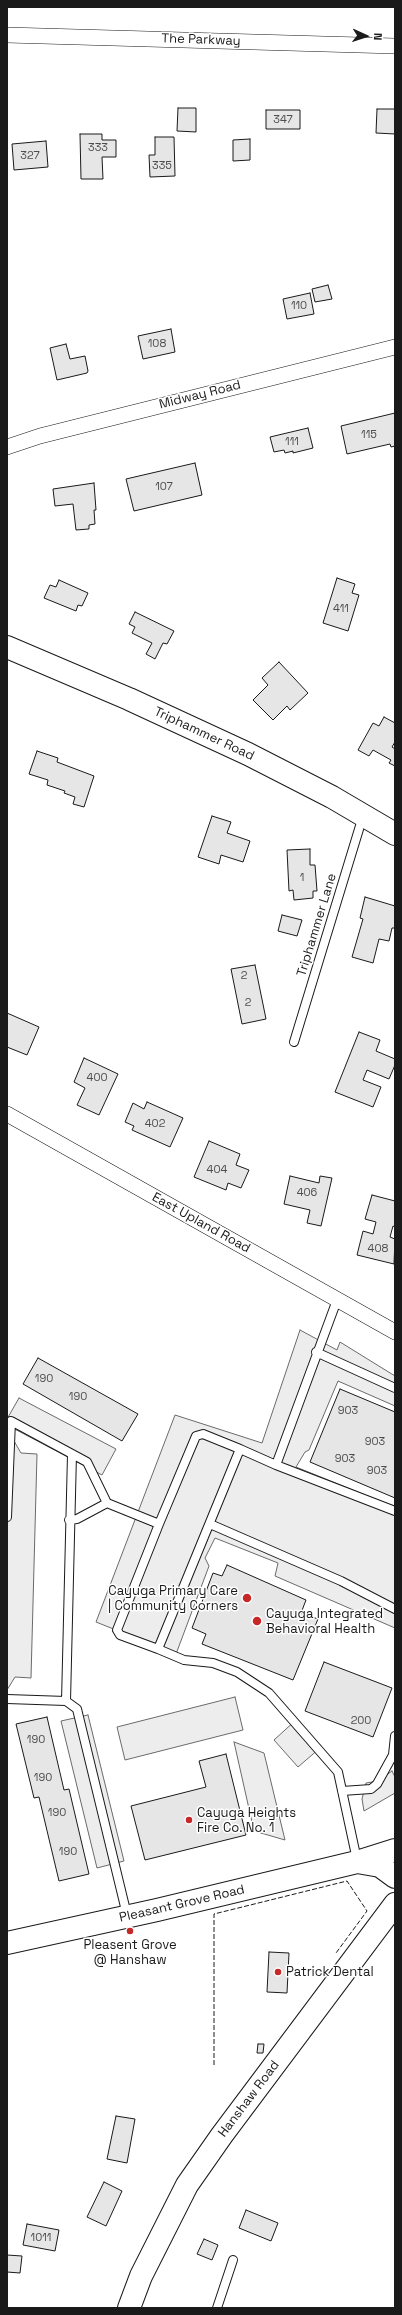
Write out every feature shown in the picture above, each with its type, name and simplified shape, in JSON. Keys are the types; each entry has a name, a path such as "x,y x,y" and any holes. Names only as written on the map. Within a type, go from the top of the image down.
{"street":[{"name":"The Parkway","path":"7,35 395,46"},
{"name":"Midway Road","path":"7,447 40,436 395,347"},
{"name":"Triphammer Road","path":"7,647 51,664 187,725 268,764 395,834"},
{"name":"East Upland Road","path":"7,1114 395,1332"},
{"name":"Pleasant Grove Road","path":"7,1943 128,1917 357,1862 395,1850"},
{"name":"Pleasant Grove Road","path":"357,1862 380,1866 395,1878"},
{"name":"Hanshaw Road","path":"129,2308 141,2276 187,2185 222,2135 395,1904"}],"lane":[{"name":"Triphammer Lane","path":"294,1042 363,815"},
{"path":"276,1465 316,1352 337,1300"},
{"path":"316,1352 395,1388"},
{"path":"7,1518 11,1421 86,1462 107,1503 159,1524"},
{"path":"357,1862 338,1772 269,1693 237,1672 213,1663 184,1660 120,1635 117,1630 196,1436 203,1434 276,1465 395,1511"},
{"path":"158,1649 240,1449"},
{"path":"66,1701 69,1520 72,1454"},
{"path":"69,1520 77,1519 107,1503"},
{"path":"210,1524 341,1581 395,1609"},
{"path":"7,1699 66,1701 77,1709 128,1917"},
{"path":"342,1790 371,1789 377,1784 393,1755 395,1736"},
{"path":"217,2308 233,2260"}],"shaded area":[{"path":"300,1330 337,1350 340,1342 395,1376 395,1406 338,1381 309,1450 305,1452 296,1467 395,1507 395,1628 275,1576 278,1563 215,1538 205,1558 209,1566 176,1654 96,1622 175,1415 262,1443"},
{"path":"19,1398 116,1449 102,1475 7,1425 7,1419"},
{"path":"7,1429 21,1453 37,1454 31,1678 15,1677 7,1690"},
{"path":"235,1697 243,1730 125,1760 117,1727"},
{"path":"88,1715 124,1861 97,1868 61,1721"},
{"path":"296,1720 320,1748 298,1767 274,1740"},
{"path":"234,1742 264,1753 285,1840 254,1831"},
{"path":"392,1771 395,1777 395,1793 364,1811 362,1799 366,1783 378,1781"}],"building":[{"path":"178,108 196,108 196,132 177,131"},
{"path":"377,109 395,109 395,134 376,133"},
{"path":"266,110 300,110 300,129 266,129"},
{"path":"80,134 102,134 102,140 116,140 116,157 102,157 103,179 81,179"},
{"path":"155,137 174,137 175,176 150,177 149,155 155,155"},
{"path":"250,139 250,160 233,161 233,140"},
{"path":"46,141 48,167 14,170 12,144"},
{"path":"328,285 332,299 315,302 312,289"},
{"path":"310,293 314,314 287,319 283,299"},
{"path":"171,329 175,352 143,359 138,336"},
{"path":"66,344 70,359 85,356 88,371 87,373 57,380 50,348"},
{"path":"395,413 395,446 391,447 390,444 347,454 341,426"},
{"path":"308,428 313,448 293,453 293,451 285,453 284,450 274,452 270,437"},
{"path":"195,463 202,495 134,511 126,479"},
{"path":"94,483 96,510 94,510 95,524 89,525 89,529 76,530 73,504 55,506 53,489"},
{"path":"337,578 355,584 352,593 359,595 348,631 323,623"},
{"path":"59,580 88,593 82,606 78,605 76,611 44,598 50,585 56,587"},
{"path":"135,612 174,631 167,644 163,643 155,659 146,654 152,643 132,633 135,627 129,624"},
{"path":"279,662 308,693 290,710 287,706 273,720 253,700 268,685 262,678"},
{"path":"384,717 395,723 395,742 392,747 395,749 395,766 389,763 391,760 373,750 369,756 358,750 373,723 379,726"},
{"path":"37,751 58,758 57,762 94,776 84,807 73,804 75,797 64,793 65,791 47,785 48,780 29,774"},
{"path":"212,816 231,822 227,833 250,841 243,862 221,855 219,864 198,857"},
{"path":"310,849 310,865 315,865 317,891 313,891 313,898 294,900 293,890 289,891 287,850"},
{"path":"365,897 395,906 395,928 392,928 389,941 379,939 373,963 352,957 363,919 360,918"},
{"path":"282,915 302,920 297,936 278,931"},
{"path":"255,965 266,1019 242,1024 231,969"},
{"path":"7,1013 39,1027 27,1055 7,1047"},
{"path":"359,1032 380,1040 376,1051 395,1059 395,1065 389,1079 367,1070 363,1080 381,1087 373,1107 335,1092"},
{"path":"84,1058 118,1074 99,1115 77,1105 85,1088 74,1082"},
{"path":"147,1102 183,1118 170,1147 132,1130 134,1126 125,1122 133,1103 144,1109"},
{"path":"209,1141 240,1154 236,1165 249,1170 241,1188 228,1183 226,1190 194,1177"},
{"path":"290,1176 319,1183 320,1176 332,1178 321,1226 307,1223 310,1210 284,1204"},
{"path":"372,1195 395,1201 395,1227 393,1226 390,1237 395,1239 394,1264 357,1255 363,1231 373,1234 376,1222 365,1219"},
{"path":"38,1358 138,1414 122,1441 23,1384"},
{"path":"340,1389 395,1412 395,1498 310,1462"},
{"path":"227,1565 306,1600 301,1613 318,1619 293,1680 202,1644 206,1634 192,1628 213,1573 222,1576"},
{"path":"324,1662 392,1688 373,1737 305,1711"},
{"path":"47,1717 64,1790 69,1789 89,1874 59,1881 39,1797 34,1798 16,1724"},
{"name":"Cayuga Heights Fire Co. No. 1","path":"226,1754 246,1835 145,1860 131,1806 206,1787 199,1761"},
{"name":"Patrick Dental","path":"269,1952 289,1953 287,1993 267,1992"},
{"path":"258,2044 264,2044 263,2053 257,2053"},
{"path":"116,2116 135,2119 127,2163 107,2159"},
{"path":"104,2182 122,2191 106,2226 87,2217"},
{"path":"246,2210 278,2223 271,2241 239,2228"},
{"path":"27,2224 59,2230 55,2251 23,2245"},
{"path":"204,2239 218,2245 212,2260 197,2254"},
{"path":"7,2255 22,2256 20,2273 7,2272"}],"fence":[{"path":"214,2065 214,1914 347,1881 367,1911 336,1953"}],"place":[{"name":"Cayuga Primary Care | Community Corners","path":"247,1598"},
{"name":"Cayuga Integrated Behavioral Health","path":"257,1621"},
{"name":"Cayuga Heights Fire Co. No. 1","path":"189,1820"},
{"name":"Pleasent Grove @ Hanshaw","path":"130,1931"},
{"name":"Patrick Dental","path":"278,1972"}]}
